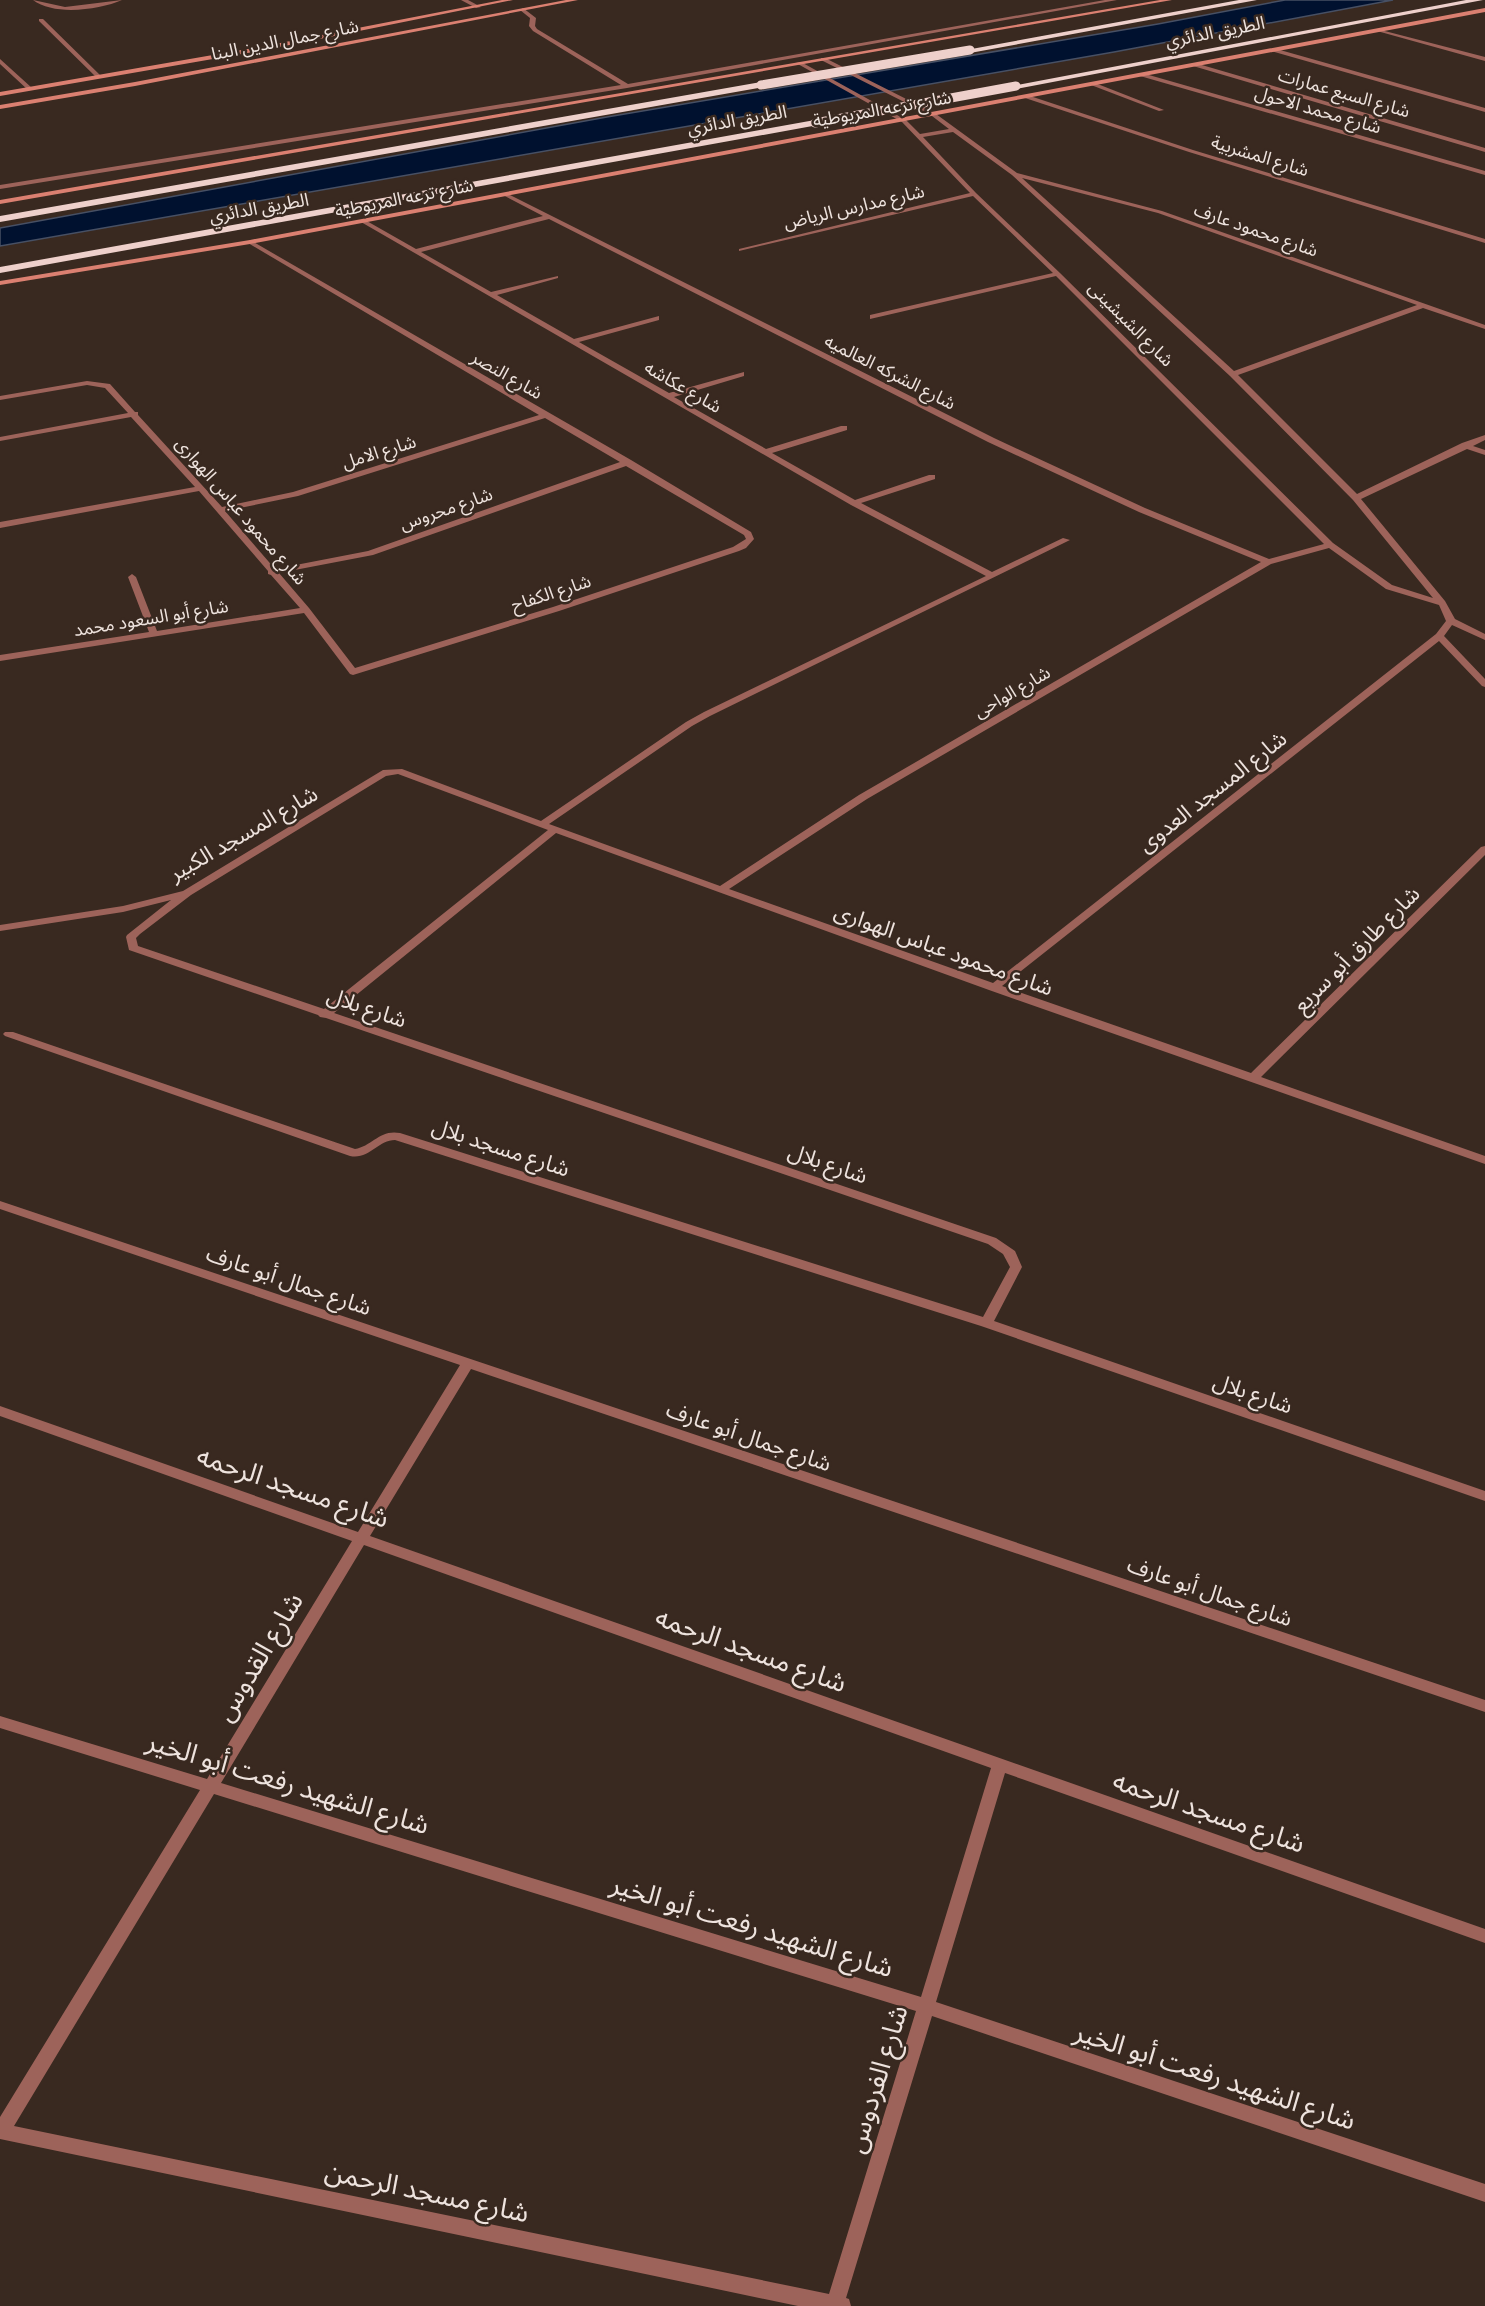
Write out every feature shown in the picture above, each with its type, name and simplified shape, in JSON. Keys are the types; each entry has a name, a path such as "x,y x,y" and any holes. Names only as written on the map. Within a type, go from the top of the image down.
{"highway":[{"name":"الطريق الدائري","path":"0,219 639,105 1253,0"},
{"name":"الطريق الدائري","path":"0,270 254,226 1479,0"}],"main road":[{"name":"شارع جمال الدين البنا","path":"0,94 510,0"},
{"name":"شارع جمال الدين البنا","path":"0,107 135,84 575,0"},
{"path":"0,202 1169,0"},
{"name":"شارع ترعه المريوطية","path":"0,284 250,242 1485,12"}],"street":[{"path":"36,0 45,7 59,9 119,0"},
{"path":"464,0 478,7"},
{"path":"0,187 627,86 1114,0"},
{"path":"523,10 533,18 532,26 535,30 627,86"},
{"path":"41,20 99,77"},
{"path":"1379,30 1485,59"},
{"path":"1273,50 1485,110"},
{"name":"شارع الشيشينى","path":"823,59 934,115 1014,174 1233,374 1356,498 1442,603 1451,621"},
{"path":"0,61 30,89"},
{"name":"شارع الشيشينى","path":"799,63 904,121 974,194 1058,274 1330,545 1389,587 1442,603"},
{"name":"شارع السبع عمارات","path":"1195,65 1485,150"},
{"name":"شارع محمد الاحول","path":"1142,75 1485,173"},
{"path":"1093,84 1161,110"},
{"name":"شارع المشربية","path":"1027,97 1191,151 1485,241"},
{"path":"919,136 955,130"},
{"name":"شارع محمود عارف","path":"1014,174 1160,212 1485,327"},
{"name":"شارع الشركه العالميه","path":"504,194 991,440 1142,510 1268,562"},
{"name":"شارع مدارس الرياض","path":"741,250 974,194"},
{"path":"416,251 549,218"},
{"name":"شارع عكاشه","path":"363,220 854,503 991,575"},
{"name":"شارع النصر","path":"250,242 748,534"},
{"path":"873,317 1058,274"},
{"path":"491,294 556,277"},
{"path":"1233,374 1424,305"},
{"path":"574,341 656,318"},
{"path":"668,396 741,374"},
{"name":"شارع محمود عباس الهوارى","path":"0,398 95,383 107,386 201,488 306,610 353,672"},
{"path":"0,439 135,414"},
{"name":"شارع الامل","path":"218,510 285,497 546,415"},
{"path":"766,452 844,428"},
{"path":"1356,498 1485,437"},
{"path":"1465,445 1485,453"},
{"name":"شارع محروس","path":"272,572 370,553 628,462"},
{"path":"854,503 932,477"},
{"path":"0,525 201,488"},
{"name":"شارع الكفاح","path":"353,672 556,609 736,549 747,543 750,539 748,534"},
{"path":"541,825 698,719 1066,540"},
{"name":"شارع الواحى","path":"721,890 863,797 1268,562 1330,545"},
{"path":"132,577 154,634"},
{"name":"شارع أبو السعود محمد","path":"0,658 306,610"},
{"path":"1451,621 1485,637"},
{"name":"شارع المسجد العدوى","path":"993,988 1439,636 1451,621"},
{"path":"1439,636 1485,684"},
{"name":"شارع محمود عباس الهوارى","path":"391,771 399,771 554,830 993,988 1254,1077 1485,1160"},
{"name":"شارع المسجد الكبير","path":"0,928 123,909 187,892 383,773 391,771"},
{"path":"324,1015 554,830"},
{"name":"شارع طارق أبو سريع","path":"1254,1077 1485,849"},
{"name":"شارع بلال","path":"187,892 131,937 133,948 999,1245 1014,1257 1016,1267 986,1323 1485,1496"},
{"name":"شارع مسجد بلال","path":"9,1034 354,1153 367,1151 384,1137 396,1136 986,1323"},
{"name":"شارع جمال أبو عارف","path":"0,1205 1485,1706"},
{"name":"شارع القدوس","path":"0,2131 468,1363"},
{"name":"شارع مسجد الرحمه","path":"0,1411 1485,1936"},
{"name":"شارع الشهيد رفعت أبو الخير","path":"0,1722 926,2006 1485,2193"},
{"name":"شارع الفردوس","path":"839,2305 926,2006 1000,1765"},
{"name":"شارع مسجد الرحمن","path":"0,2131 839,2305"}],"water":[{"path":"1285,0 1393,0 1114,52 0,246 0,228 607,117 1158,24"}]}
